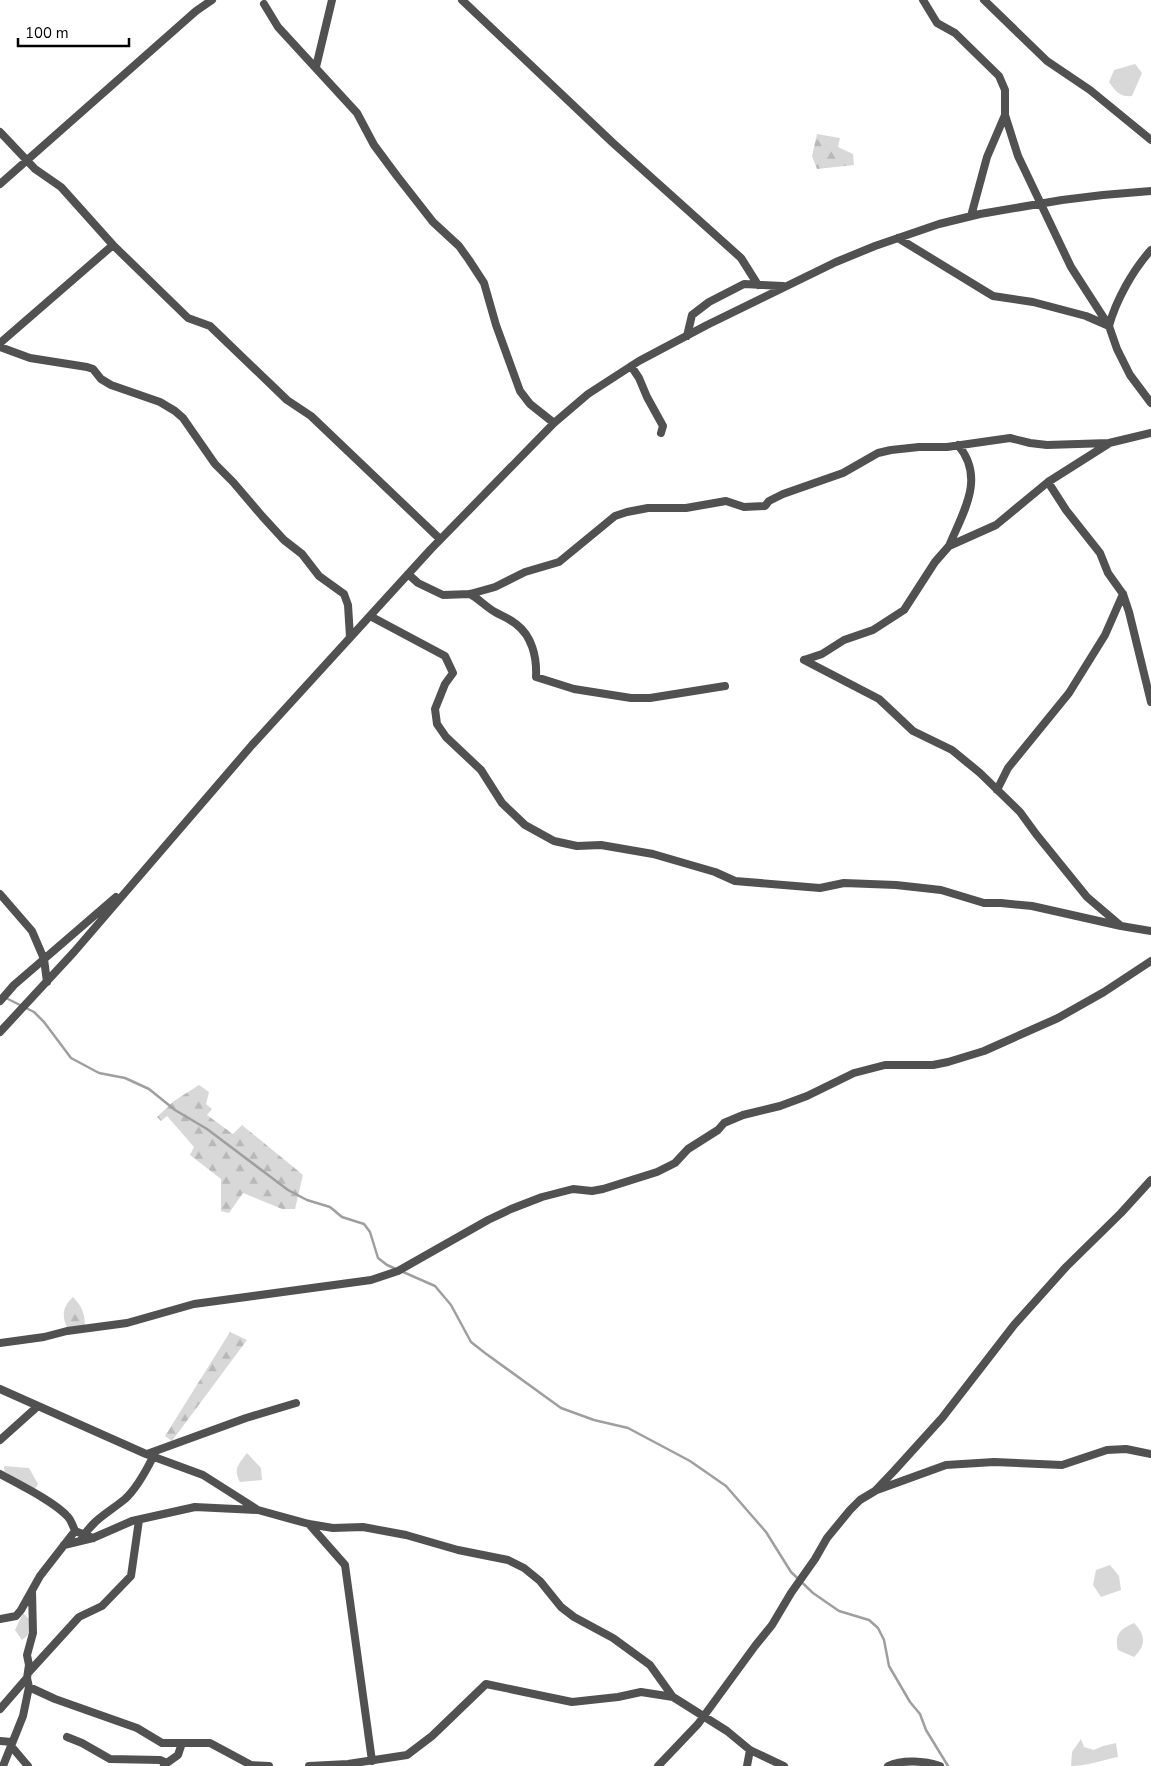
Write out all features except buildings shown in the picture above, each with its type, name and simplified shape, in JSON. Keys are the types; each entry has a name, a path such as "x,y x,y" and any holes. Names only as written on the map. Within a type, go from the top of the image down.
{"street":[{"path":"0,184 196,10 212,0"},
{"path":"316,67 332,0"},
{"path":"462,0 613,143 741,258 758,285"},
{"path":"923,0 937,23 955,33 999,76 1005,90 1005,115 1018,156 1031,180 1040,204 1070,267 1108,326 1130,376 1151,403"},
{"path":"984,0 1047,61 1090,90 1151,140"},
{"path":"264,4 278,27 357,113 374,145 433,222 459,246 469,260 484,283 496,325 520,391 530,404 554,423"},
{"path":"971,216 988,157 1005,115"},
{"path":"0,132 35,169 61,187 112,245 188,318 210,326 287,400 311,416 440,539"},
{"path":"0,1032 47,982 252,745 440,539 554,423 588,394 632,366 785,286 836,262 898,238 939,224 971,216 1103,195 1151,191"},
{"path":"898,238 993,296 1042,305 1086,316 1108,326"},
{"path":"0,343 112,245"},
{"path":"1108,326 1114,307 1122,292 1151,250"},
{"path":"687,336 692,315 709,302 744,284 785,286"},
{"path":"0,347 30,358 87,366 111,386 160,402 175,411 194,431 215,464 234,482 284,540 302,554 319,576 344,594 348,605 350,638"},
{"path":"632,366 663,426 661,433"},
{"path":"408,574 418,583 443,594 470,594 496,587 525,572 558,562 615,516 637,509 686,508 726,501 744,507 764,506 769,501 783,494 843,473 878,453 1010,438 1047,445 1109,443 1151,433"},
{"path":"949,546 996,525 1048,482 1109,443"},
{"path":"958,445 966,454 970,464 972,488 949,546 935,562 904,610 873,630 844,640 822,654 804,660 879,699 913,732 952,750 980,773 1020,812 1087,897 1121,926"},
{"path":"1048,482 1066,510 1100,553 1108,573 1123,594 1151,702"},
{"path":"470,594 494,612 516,624 527,634 533,648 537,668 536,677 574,689 632,698 650,698 725,686"},
{"path":"997,790 1008,768 1069,694 1105,635 1123,594"},
{"path":"370,616 444,656 453,672 445,684 435,709 437,724 446,738 481,770 502,803 524,825 554,841 577,846 601,845 653,854 715,872 735,880 820,888 844,883 941,890 984,903 1032,906 1151,931"},
{"path":"0,1001 14,985 131,884"},
{"path":"0,894 32,931 44,959 47,982"},
{"path":"0,1343 127,1323 194,1304 371,1280 398,1270 488,1220 542,1197 573,1189 592,1191 603,1189 657,1172 675,1163 688,1149 718,1130 724,1123 743,1115 780,1106 807,1096 854,1073 885,1065 933,1065 984,1051 1058,1018 1104,992 1151,961"},
{"path":"875,1491 942,1418 1014,1325 1066,1267 1121,1213 1151,1180"},
{"path":"0,1389 150,1455 203,1475 258,1510"},
{"path":"150,1455 246,1418 296,1403"},
{"path":"0,1440 38,1406"},
{"path":"658,1766 680,1744 703,1716 772,1625 827,1538 860,1500 875,1491 946,1465 957,1463 994,1462 1062,1465 1107,1450 1126,1449 1151,1454"},
{"path":"82,1538 92,1524 127,1497 148,1467 150,1455"},
{"path":"0,1474 64,1512 70,1518 75,1531 82,1538"},
{"path":"64,1545 82,1538 93,1538 139,1520 195,1508 258,1510 309,1524 333,1528 363,1527 406,1535 458,1550 508,1560 524,1568 540,1581 561,1607 574,1617 613,1638 650,1666 673,1697 727,1732 750,1750 784,1766"},
{"path":"0,1709 79,1617 102,1606 131,1576 139,1520"},
{"path":"309,1524 345,1564 372,1761"},
{"path":"0,1619 16,1616 40,1576 75,1531"},
{"path":"3,1766 23,1716 29,1687 27,1656 34,1632 32,1591"},
{"path":"309,1766 372,1761 407,1755 432,1736 486,1684 572,1702 618,1697 641,1692 673,1697"},
{"path":"29,1687 55,1699 137,1728 162,1743 210,1744 251,1765 269,1766"},
{"path":"67,1738 82,1743 110,1759 160,1760 165,1764 178,1755 182,1743"},
{"path":"0,1741 12,1744 28,1766"},
{"path":"747,1766 750,1750"},
{"path":"888,1766 927,1762 940,1766"}],"green space":[{"path":"1135,64 1142,73 1132,96 1121,95 1109,82 1114,70"},
{"path":"817,134 840,138 838,147 853,154 854,165 817,169 812,156"},
{"path":"199,1085 209,1092 206,1104 212,1109 207,1115 233,1134 242,1125 303,1175 295,1209 282,1209 243,1193 229,1213 221,1211 221,1179 190,1155 194,1147 167,1116 161,1121 157,1117 174,1101"},
{"path":"73,1297 83,1311 85,1328 69,1330 64,1313 69,1301"},
{"path":"230,1332 247,1340 172,1441 165,1436"},
{"path":"247,1453 261,1468 262,1480 240,1482 237,1470"},
{"path":"4,1466 29,1468 38,1484 33,1492 22,1491 5,1478"},
{"path":"1110,1565 1119,1576 1121,1590 1101,1597 1093,1585 1096,1570"},
{"path":"23,1613 30,1620 33,1631 22,1640 15,1630"},
{"path":"1134,1623 1142,1635 1143,1644 1134,1657 1118,1650 1117,1640 1122,1630"},
{"path":"1081,1739 1084,1747 1094,1750 1116,1743 1118,1757 1071,1766 1072,1752"}],"waterway":[{"path":"4,997 34,1012 44,1022 71,1058 99,1073 125,1078 149,1089 175,1110 207,1129 288,1190 307,1200 330,1207 342,1217 364,1224 370,1232 378,1258 396,1269"},
{"path":"401,1271 435,1286 451,1305 471,1342 561,1408 594,1420 628,1428 690,1461 726,1486 766,1532 791,1572 813,1593 839,1611 869,1620 878,1628 884,1640 889,1666 910,1702 920,1714 926,1730 948,1766"}]}
